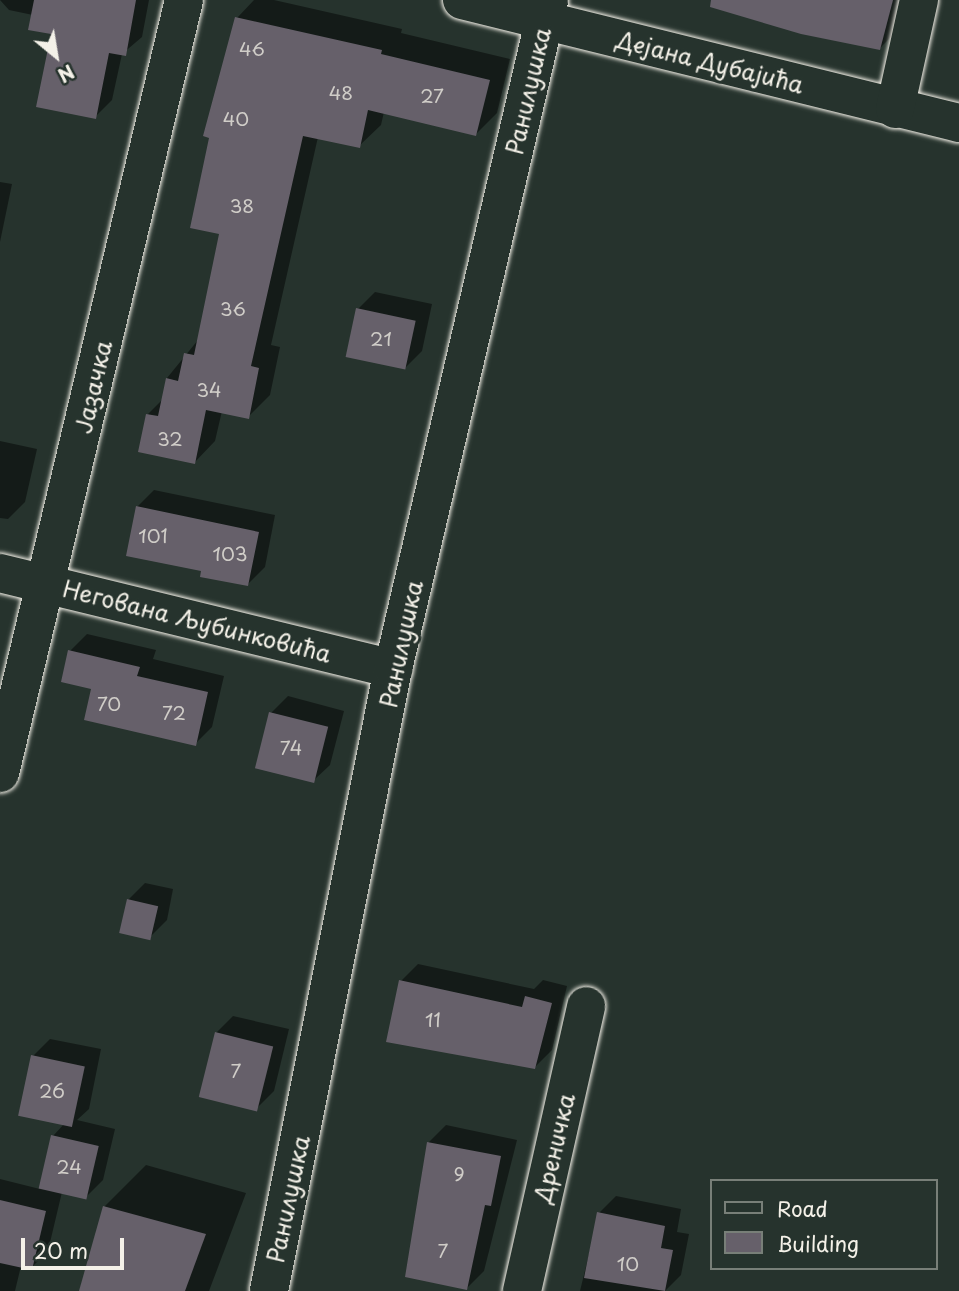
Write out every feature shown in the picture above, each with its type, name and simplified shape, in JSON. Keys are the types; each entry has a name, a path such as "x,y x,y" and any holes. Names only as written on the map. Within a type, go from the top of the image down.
{"street":[{"name":"Јазачка","path":"0,773 184,0"},
{"name":"Дејана Дубајића","path":"462,0 547,10 895,108 959,123"},
{"path":"895,108 919,0"},
{"name":"Ранилушка","path":"269,1291 393,669 547,10"},
{"name":"Негована Љубинковића","path":"0,573 393,669"},
{"name":"Дреничка","path":"522,1291 586,1006"}],"building":[{"path":"34,0 136,0 126,56 109,53 96,119 36,107 51,34 28,30"},
{"path":"711,0 893,0 880,50 801,34 710,7"},
{"path":"235,17 382,50 381,54 490,80 476,136 368,110 360,148 303,136 251,366 259,368 249,419 206,410 195,464 138,452 146,414 158,416 166,378 178,381 184,353 194,355 219,234 190,228 209,138 203,136"},
{"path":"356,308 416,321 405,370 346,357"},
{"path":"136,506 259,532 248,586 200,577 201,571 126,556"},
{"path":"68,650 140,667 137,676 208,692 196,746 84,720 91,689 61,682"},
{"path":"269,712 328,727 314,783 255,768"},
{"path":"127,899 158,906 150,940 119,933"},
{"path":"399,980 522,1007 525,996 552,1003 535,1069 386,1042"},
{"path":"215,1032 273,1047 257,1112 199,1097"},
{"path":"31,1055 85,1066 72,1127 18,1116"},
{"path":"51,1135 99,1146 86,1200 39,1189"},
{"path":"427,1142 501,1156 491,1206 485,1205 467,1290 405,1277"},
{"path":"0,1200 46,1211 32,1270 0,1263"},
{"path":"103,1206 206,1234 185,1291 79,1291"},
{"path":"597,1212 665,1226 661,1248 673,1250 665,1291 584,1278"}]}
